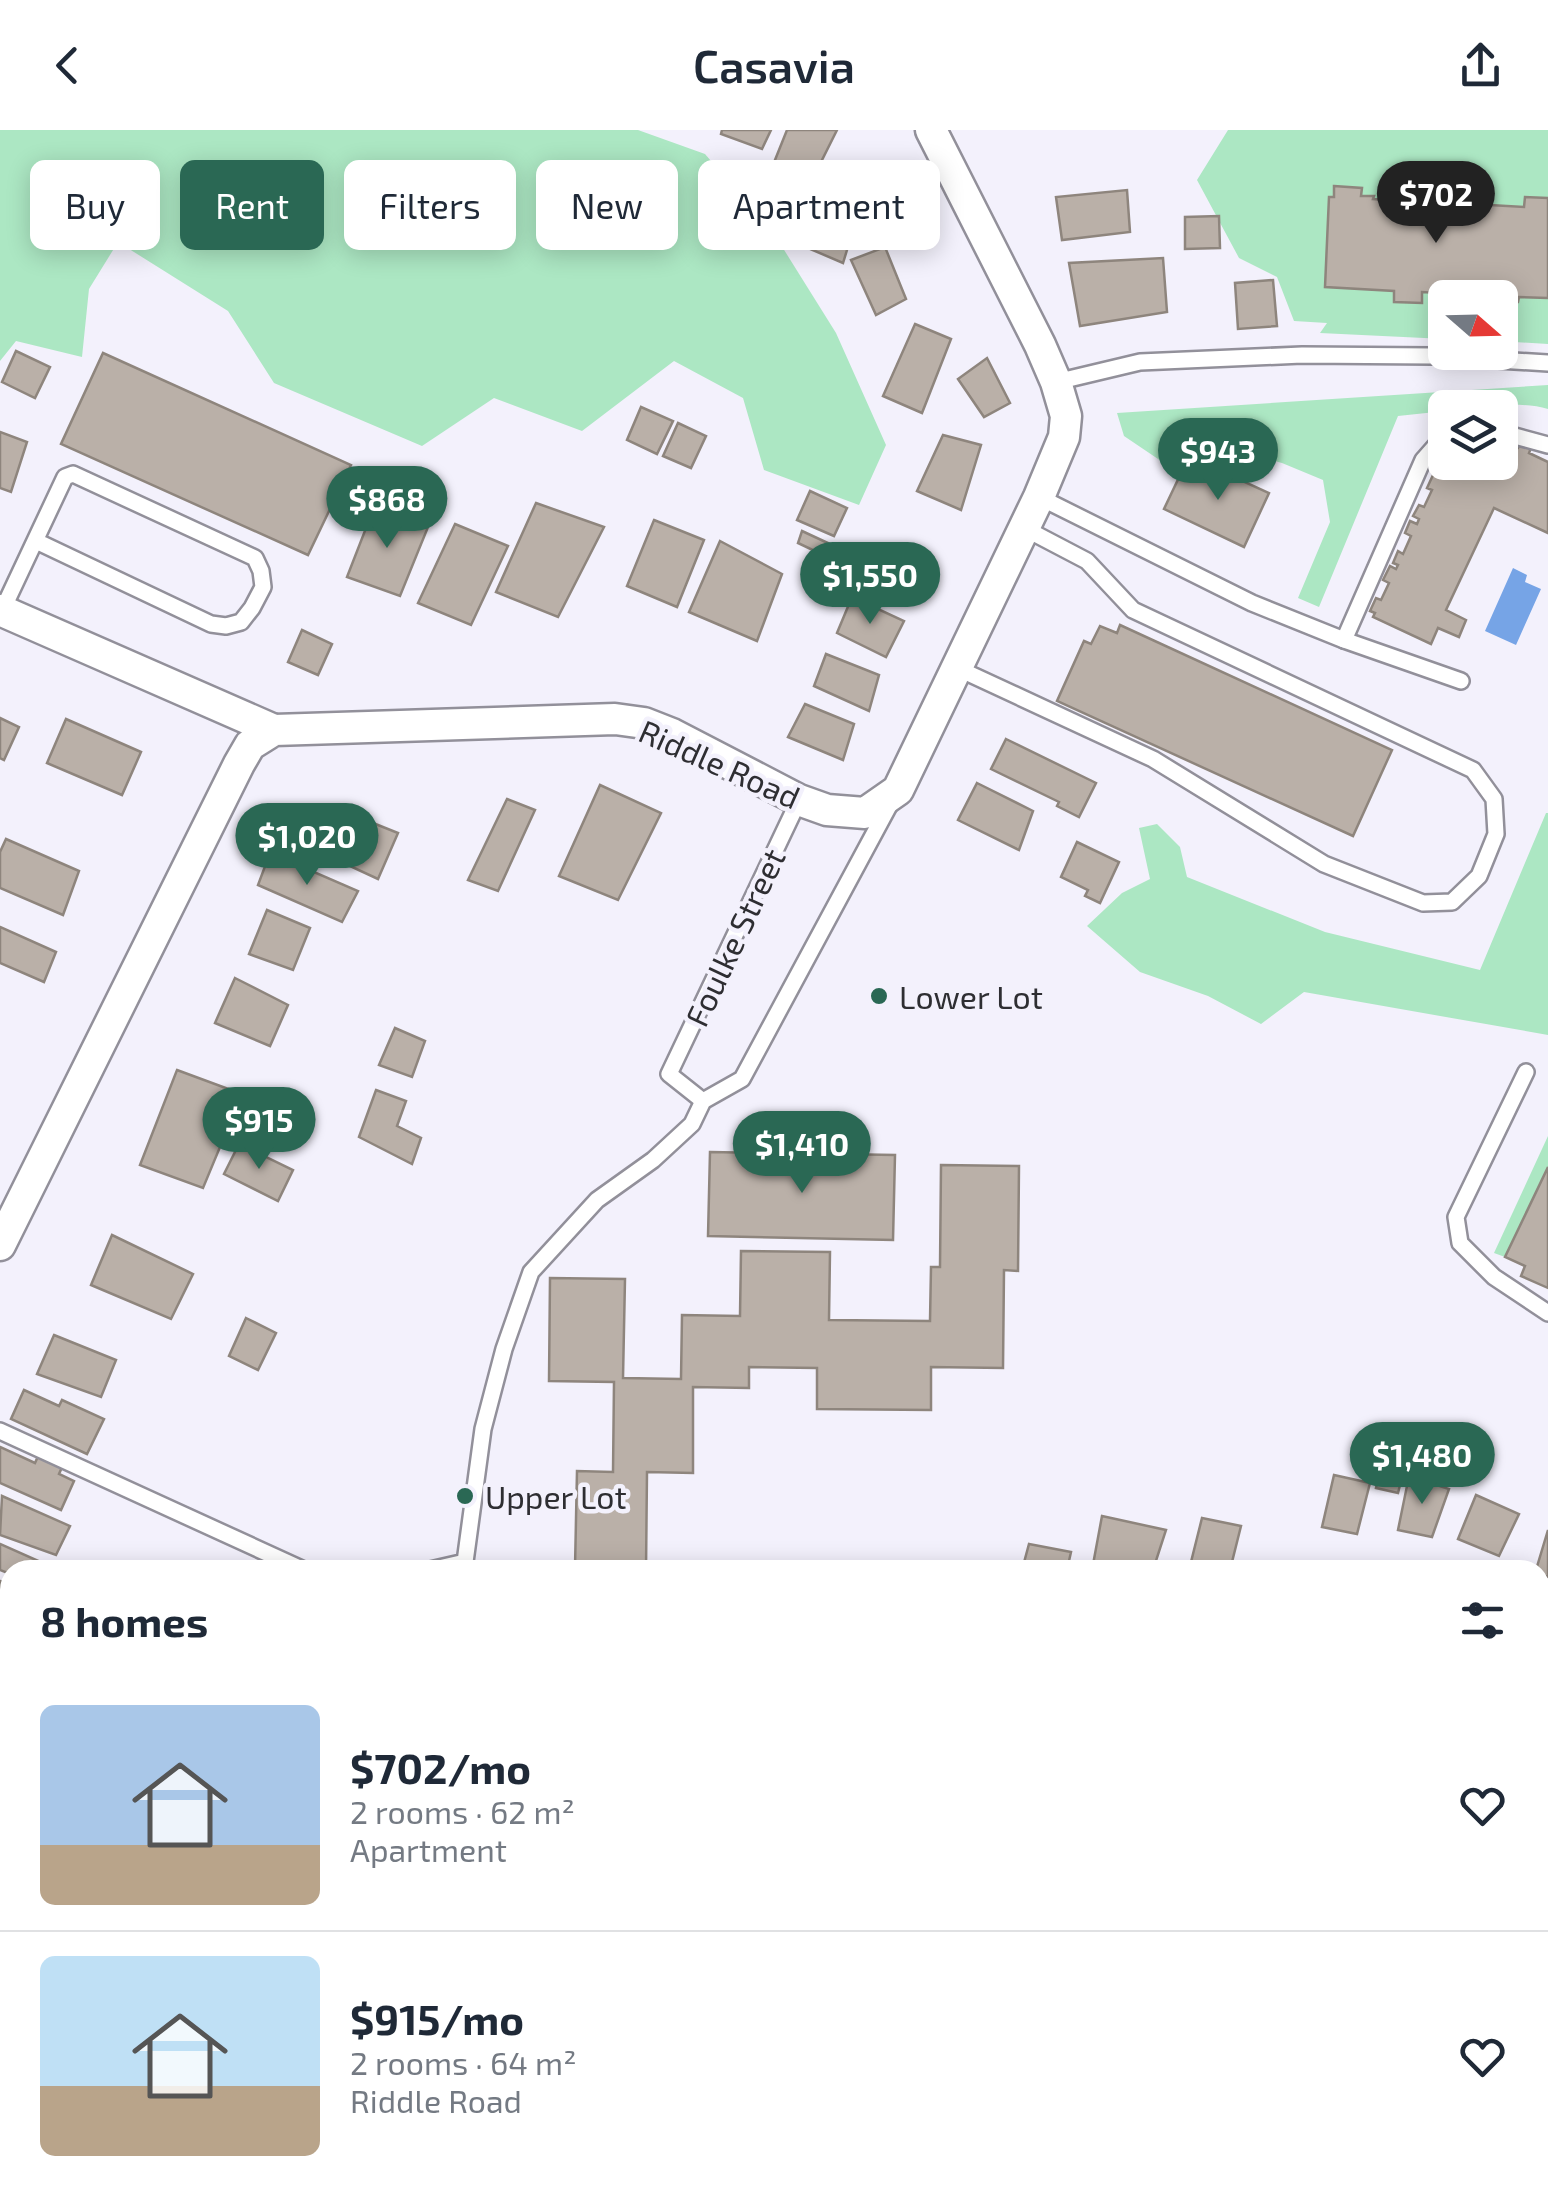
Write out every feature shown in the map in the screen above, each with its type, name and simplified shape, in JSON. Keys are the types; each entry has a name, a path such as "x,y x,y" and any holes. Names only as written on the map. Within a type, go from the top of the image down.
{"street":[{"path":"898,790 1039,498 1064,437 1066,416 1056,382 931,130"},
{"path":"1,610 274,730"},
{"name":"Riddle Road","path":"274,730 615,718 644,723 672,734 799,800 827,810 865,813 898,790"},
{"path":"0,1245 238,764 250,745 274,730"}],"lane":[{"path":"1056,382 1140,362 1302,354 1548,362"},
{"path":"1518,437 1548,445"},
{"path":"1344,640 1428,454"},
{"path":"1,610 65,477 73,474 255,558 262,571 263,587 241,622 211,624 36,541"},
{"path":"1039,498 1252,603 1461,681"},
{"path":"956,668 1152,759 1324,864 1423,903 1452,902 1480,876 1496,834 1494,798 1473,770 1133,610 1086,561 1024,528"},
{"path":"464,1560 483,1429 504,1348 531,1272 597,1200 653,1160 692,1124 703,1101 742,1079 898,790"},
{"name":"Foulke Street","path":"703,1101 670,1074 799,800"},
{"path":"1526,1072 1456,1216 1460,1243 1494,1277 1548,1313"},
{"path":"0,1431 282,1560"}],"green space":[{"path":"0,130 638,130 705,154 710,160 698,160 698,250 784,250 836,333 886,445 859,505 764,470 743,398 674,361 582,431 494,398 422,446 274,383 228,311 131,250 160,250 160,160 30,160 30,250 113,250 89,289 82,357 16,341 0,361"},
{"path":"1228,130 1548,130 1548,198 1524,207 1455,203 1455,197 1405,194 1404,201 1373,199 1334,187 1334,197 1329,197 1394,291 1394,302 1421,303 1422,292 1428,292 1428,338 1320,333 1327,323 1294,321 1277,277 1239,258 1197,180"},
{"path":"1518,297 1548,298 1548,344 1518,342"},
{"path":"1548,385 1548,409 1518,405 1518,390 1471,390"},
{"path":"1428,393 1428,413 1398,416 1319,607 1298,598 1330,522 1323,480 1282,463 1202,441 1161,461 1124,436 1117,413"},
{"path":"1546,813 1548,1035 1304,992 1261,1024 1208,996 1140,972 1087,926 1122,893 1150,879 1139,828 1157,824 1180,847 1187,877 1325,932 1480,970"},
{"path":"1548,1136 1548,1167 1505,1257 1494,1253"}],"water":[{"path":"1513,568 1527,575 1525,582 1541,589 1516,645 1485,631"}],"building":[{"path":"722,130 771,130 762,149 721,134"},
{"path":"787,130 837,130 822,160 775,160"},
{"path":"1334,186 1362,188 1361,196 1374,196 1373,199 1404,201 1404,194 1455,197 1455,203 1524,207 1525,197 1548,198 1548,298 1519,297 1518,302 1518,280 1428,280 1428,292 1422,292 1422,303 1394,302 1394,291 1325,287 1329,197 1334,197"},
{"path":"1127,190 1130,232 1062,240 1056,197"},
{"path":"1219,216 1220,248 1185,249 1185,217"},
{"path":"813,250 847,250 843,263"},
{"path":"886,250 906,299 876,315 851,260"},
{"path":"1163,258 1167,312 1080,326 1069,263"},
{"path":"1273,280 1277,326 1238,329 1235,283"},
{"path":"915,324 951,339 922,413 883,396"},
{"path":"16,351 50,367 35,398 2,382"},
{"path":"103,353 351,465 308,555 61,444"},
{"path":"987,358 1010,403 984,417 958,379"},
{"path":"641,407 673,421 657,454 627,440"},
{"path":"678,423 706,436 691,468 663,456"},
{"path":"0,432 27,442 11,492 0,488"},
{"path":"943,435 981,445 961,510 917,491"},
{"path":"1520,443 1531,448 1529,453 1548,462 1548,533 1494,508 1446,610 1466,620 1459,637 1438,628 1431,644 1373,617 1375,613 1370,611 1376,598 1381,600 1389,583 1383,580 1390,566 1396,569 1398,565 1393,563 1398,551 1403,554 1411,536 1405,533 1410,521 1417,524 1419,519 1413,516 1419,505 1424,507 1432,490 1427,488 1431,480 1518,480"},
{"path":"1201,462 1269,493 1244,547 1164,509 1183,469 1194,475"},
{"path":"810,491 847,508 834,536 797,520"},
{"path":"536,503 604,527 558,617 496,592"},
{"path":"375,505 428,527 400,596 347,577"},
{"path":"654,520 704,540 677,607 627,586"},
{"path":"455,524 508,546 471,625 418,603"},
{"path":"802,531 830,544 821,554 798,543"},
{"path":"720,541 782,574 757,641 689,612"},
{"path":"869,545 920,571 902,604 854,577"},
{"path":"852,597 904,621 886,657 837,633"},
{"path":"1120,625 1392,750 1353,836 1057,701 1084,641 1091,644 1100,626 1117,633"},
{"path":"302,630 332,644 318,675 288,662"},
{"path":"826,654 879,675 869,711 814,686"},
{"path":"805,704 854,724 843,760 788,737"},
{"path":"0,718 19,727 4,760 0,758"},
{"path":"66,719 141,752 122,795 47,763"},
{"path":"1006,739 1096,783 1079,817 1057,806 1059,802 991,769"},
{"path":"977,783 1033,811 1019,850 958,820"},
{"path":"600,785 661,813 618,900 559,876"},
{"path":"507,799 535,810 498,891 468,880"},
{"path":"348,813 398,833 378,879 326,855"},
{"path":"6,839 79,871 63,915 0,888 0,852"},
{"path":"1077,842 1119,862 1100,903 1085,896 1088,890 1061,877"},
{"path":"270,853 358,891 342,922 258,885"},
{"path":"267,910 310,928 293,970 249,954"},
{"path":"0,927 56,952 44,982 0,963"},
{"path":"235,978 288,1005 270,1046 215,1023"},
{"path":"395,1028 425,1041 412,1077 379,1065"},
{"path":"177,1070 242,1094 203,1188 140,1165"},
{"path":"376,1090 406,1101 397,1126 421,1138 412,1164 359,1137"},
{"path":"239,1144 293,1170 278,1201 224,1174"},
{"path":"710,1152 895,1155 893,1240 708,1236"},
{"path":"941,1165 1019,1166 1018,1271 1004,1270 1003,1368 931,1367 931,1410 817,1409 817,1368 749,1367 749,1388 693,1387 693,1473 647,1472 646,1560 575,1560 577,1471 613,1472 614,1382 549,1381 550,1278 625,1279 623,1378 681,1379 682,1315 740,1316 741,1251 830,1252 829,1320 930,1321 931,1267 940,1267"},
{"path":"1548,1167 1548,1288 1521,1276 1525,1266 1505,1257"},
{"path":"112,1235 193,1274 171,1319 91,1285"},
{"path":"246,1318 276,1333 258,1370 229,1356"},
{"path":"54,1335 116,1360 101,1397 37,1374"},
{"path":"24,1390 59,1406 62,1400 104,1419 87,1454 11,1419"},
{"path":"0,1447 35,1463 39,1454 63,1465 59,1474 74,1481 61,1510 0,1483"},
{"path":"1383,1457 1406,1461 1398,1493 1376,1488"},
{"path":"1334,1475 1370,1483 1357,1534 1322,1527"},
{"path":"1409,1476 1449,1489 1432,1537 1398,1530"},
{"path":"1476,1495 1519,1514 1499,1556 1458,1539"},
{"path":"2,1496 70,1526 56,1555 0,1535"},
{"path":"1102,1516 1166,1530 1156,1560 1094,1560"},
{"path":"1202,1518 1241,1526 1232,1560 1192,1560"},
{"path":"1548,1530 1548,1560 1539,1560"},
{"path":"0,1544 36,1560 0,1560"},
{"path":"1029,1544 1071,1552 1069,1560 1025,1560"}],"place":[{"name":"Lower Lot","path":"879,996"},
{"name":"Upper Lot","path":"465,1496"}]}
